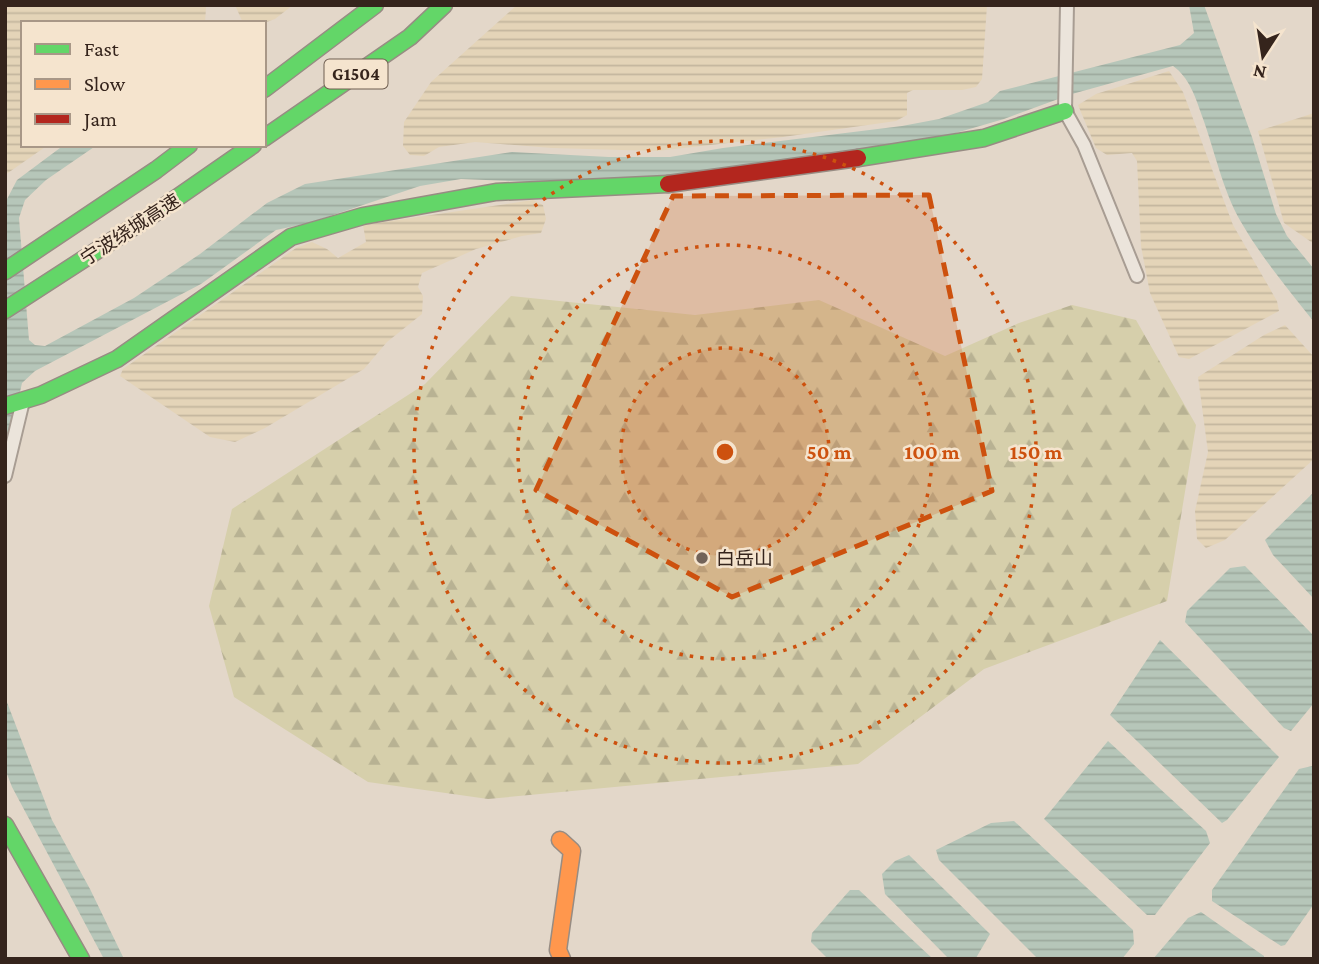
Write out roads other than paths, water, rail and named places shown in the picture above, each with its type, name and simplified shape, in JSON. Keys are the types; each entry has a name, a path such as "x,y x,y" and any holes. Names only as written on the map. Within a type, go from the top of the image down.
{"main road":[{"name":"G1504","path":"266,87 374,5"},
{"name":"G1504","path":"266,137 410,37 444,5"},
{"path":"5,406 23,401 117,359 291,237 363,216 496,192 659,185 984,138 1065,104"},
{"name":"宁波绕城高速","path":"5,271 187,147"},
{"name":"宁波绕城高速","path":"5,310 155,213 250,147"},
{"path":"5,825 81,959"},
{"path":"560,840 572,851 558,950 562,959"}],"street":[{"path":"1067,5 1065,104 1137,276"},
{"path":"5,476 23,401"}],"place":[{"name":"白岳山","path":"702,558"}]}
